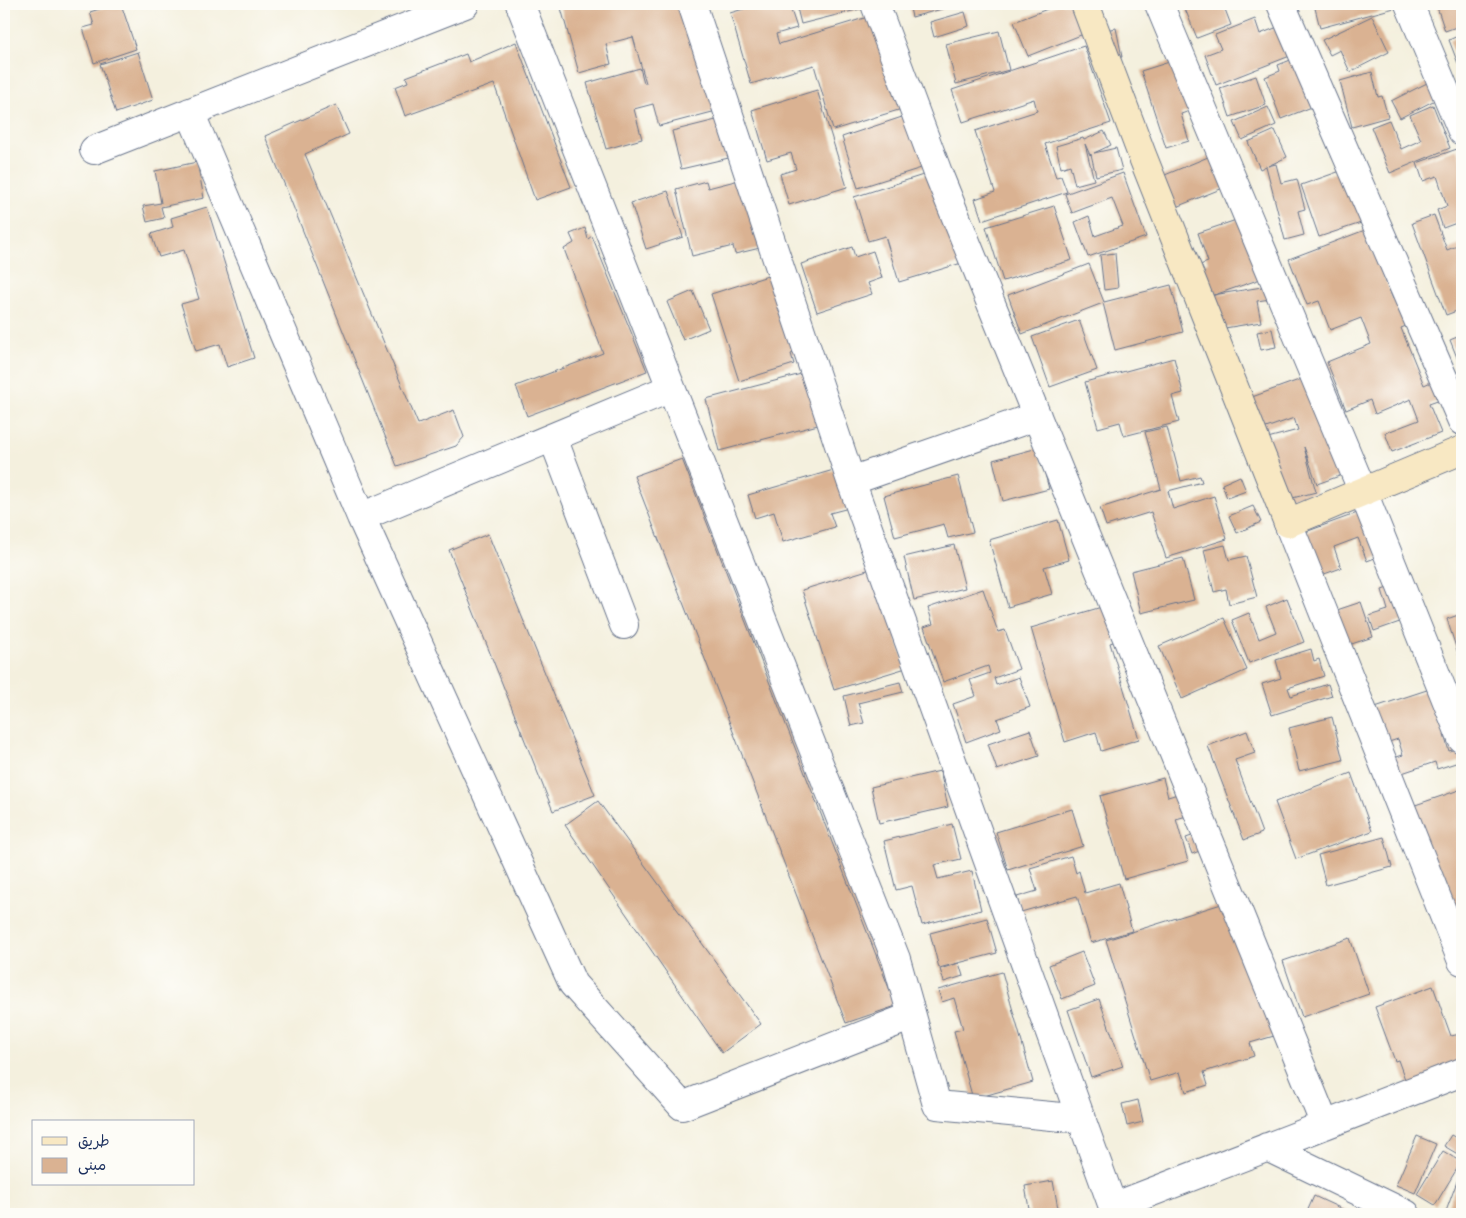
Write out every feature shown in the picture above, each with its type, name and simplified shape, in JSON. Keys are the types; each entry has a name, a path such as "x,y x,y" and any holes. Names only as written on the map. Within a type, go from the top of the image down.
{"street":[{"path":"94,150 465,4"},
{"path":"520,4 896,959 937,1106 1082,1120"},
{"path":"692,4 851,481 1114,1211 1267,1147 1462,1072"},
{"path":"875,4 938,174 1325,1125"},
{"path":"1085,4 1142,155 1462,961"},
{"path":"1160,4 1363,492 1462,739"},
{"path":"1281,4 1462,421"},
{"path":"1409,4 1462,131"},
{"path":"190,112 361,518 572,984 682,1106 912,1016"},
{"path":"361,518 671,388"},
{"path":"851,481 1036,416"},
{"path":"553,438 624,626"},
{"path":"1288,523 1462,450"},
{"path":"1267,1147 1406,1214"}],"building":[{"path":"121,4 136,49 94,63 83,28 94,25 90,12"},
{"path":"576,4 690,4 720,110 659,126 653,104 634,109 642,139 606,149 587,83 640,68 644,83 646,83 633,37 606,44 611,64 579,73 561,8"},
{"path":"760,4 789,4 797,28 776,34 779,44 871,16 915,105 833,130 814,65 751,84 730,13"},
{"path":"796,4 880,4 801,24"},
{"path":"909,4 961,4 912,17"},
{"path":"1060,4 1074,4 1086,33 1028,56 1014,22"},
{"path":"1183,4 1223,4 1231,25 1197,38"},
{"path":"1314,4 1397,4 1398,7 1320,28"},
{"path":"1436,4 1462,4 1462,25 1445,31"},
{"path":"965,12 969,26 934,37 930,22"},
{"path":"1372,16 1389,52 1350,72 1340,50 1330,55 1322,40"},
{"path":"1255,19 1260,34 1283,25 1295,54 1216,85 1205,55 1221,49 1215,35"},
{"path":"1116,28 1122,57 1112,59 1105,30"},
{"path":"999,31 1009,70 956,84 946,44"},
{"path":"1462,34 1462,74 1449,40"},
{"path":"516,42 571,187 535,200 494,84 405,116 395,87 408,82 406,77 466,54 469,62"},
{"path":"1084,46 1111,123 1045,144 1056,177 1061,176 1067,192 982,220 975,199 995,192 975,131 1037,111 1034,99 963,122 952,90"},
{"path":"138,52 153,100 116,113 100,64"},
{"path":"1185,57 1201,107 1181,114 1189,141 1166,148 1141,71"},
{"path":"1298,57 1317,105 1281,119 1265,77 1280,71 1278,65"},
{"path":"1372,72 1378,97 1382,96 1388,117 1352,127 1340,81"},
{"path":"1256,76 1266,105 1230,117 1220,88"},
{"path":"1431,81 1439,98 1400,118 1391,101"},
{"path":"817,90 847,187 789,205 780,174 796,169 791,153 767,160 752,110"},
{"path":"336,105 349,134 305,154 418,424 454,410 464,437 456,446 397,466 265,136"},
{"path":"1433,105 1450,148 1390,173 1371,127 1389,120 1401,149 1421,140 1410,115"},
{"path":"1268,107 1276,125 1242,140 1234,122"},
{"path":"917,112 934,164 858,188 842,137"},
{"path":"724,118 733,157 681,169 672,131"},
{"path":"1275,130 1287,157 1268,166 1276,164 1281,183 1297,179 1305,209 1298,211 1304,235 1285,240 1266,166 1260,169 1248,142"},
{"path":"1104,131 1111,145 1094,153 1116,148 1122,170 1096,176 1091,154 1085,144 1094,180 1075,185 1070,165 1061,168 1056,146 1083,138 1084,140"},
{"path":"1457,149 1462,163 1462,221 1443,228 1437,210 1447,206 1437,176 1423,181 1417,163"},
{"path":"1220,152 1233,184 1166,211 1153,180"},
{"path":"197,162 204,198 161,207 164,218 147,222 143,206 161,203 155,171"},
{"path":"1349,168 1367,221 1319,237 1301,185"},
{"path":"939,170 965,262 899,282 885,236 868,241 854,197"},
{"path":"1123,173 1146,237 1088,257 1075,222 1089,216 1095,236 1123,226 1112,198 1072,213 1065,194"},
{"path":"743,179 760,248 735,254 733,246 692,256 676,189 706,181 708,188"},
{"path":"668,191 683,237 646,249 631,203"},
{"path":"1054,206 1072,260 1003,281 986,227"},
{"path":"207,207 254,358 227,367 220,344 196,351 181,304 199,299 184,250 159,257 151,234 173,227 171,218"},
{"path":"1434,215 1447,250 1462,244 1462,309 1446,315 1412,223"},
{"path":"1248,216 1269,276 1203,299 1192,268 1208,262 1198,233"},
{"path":"585,228 588,239 592,236 647,371 527,416 516,386 603,353 564,249 574,243 570,234"},
{"path":"1365,230 1393,299 1400,296 1411,324 1401,328 1424,385 1438,379 1446,398 1429,404 1441,433 1392,452 1385,433 1419,420 1411,399 1375,414 1370,400 1346,410 1327,362 1371,344 1361,318 1330,330 1319,301 1307,305 1289,259"},
{"path":"852,247 855,257 873,251 882,278 868,283 872,294 817,312 801,264"},
{"path":"1115,253 1118,288 1104,290 1100,255"},
{"path":"1089,264 1104,302 1171,285 1183,332 1115,350 1103,303 1022,334 1008,295"},
{"path":"774,274 805,350 791,354 794,364 739,381 711,294"},
{"path":"1268,286 1270,299 1257,301 1261,322 1219,329 1213,295"},
{"path":"693,291 709,329 683,340 667,302"},
{"path":"1079,320 1097,370 1050,387 1032,337"},
{"path":"1272,329 1276,347 1261,350 1257,332"},
{"path":"1462,335 1462,364 1460,365 1450,340"},
{"path":"1174,358 1183,393 1172,396 1179,422 1124,436 1120,422 1098,428 1085,382"},
{"path":"805,373 818,425 719,451 706,399"},
{"path":"1310,376 1345,474 1317,484 1304,447 1316,492 1277,502 1260,440 1298,430 1294,418 1252,433 1241,401"},
{"path":"1167,427 1181,481 1200,476 1202,482 1168,491 1173,509 1214,496 1227,539 1166,558 1151,512 1106,526 1100,508 1161,489 1145,432"},
{"path":"1038,448 1049,489 1003,501 993,460"},
{"path":"682,459 896,1006 846,1023 634,476"},
{"path":"837,469 849,508 830,513 835,527 783,542 774,512 755,518 748,495"},
{"path":"958,476 973,532 948,538 944,524 895,537 884,496"},
{"path":"1240,476 1246,491 1227,498 1222,484"},
{"path":"1253,506 1261,522 1237,533 1229,516"},
{"path":"1371,508 1388,553 1367,561 1358,538 1334,547 1341,568 1316,577 1300,534"},
{"path":"1058,520 1069,560 1044,567 1052,594 1008,607 989,540"},
{"path":"488,534 595,795 553,811 449,550"},
{"path":"954,545 965,588 914,600 904,557"},
{"path":"1225,545 1229,560 1246,556 1257,597 1229,604 1226,589 1214,592 1204,550"},
{"path":"1183,558 1194,600 1141,613 1131,571"},
{"path":"874,568 906,668 834,690 802,590"},
{"path":"1399,584 1411,618 1374,631 1369,616 1388,610 1382,590"},
{"path":"983,589 998,632 1005,630 1019,669 994,678 996,685 1019,677 1030,707 997,719 1001,729 966,742 953,704 976,696 970,680 990,673 988,666 943,682 924,627 933,624 928,608"},
{"path":"1287,598 1304,642 1249,663 1232,620 1249,613 1259,639 1276,632 1266,607"},
{"path":"1361,602 1373,637 1336,649 1325,614"},
{"path":"1105,606 1116,641 1110,643 1139,739 1101,751 1096,732 1065,742 1031,628"},
{"path":"1461,614 1462,656 1459,657 1447,619"},
{"path":"1224,618 1247,670 1182,699 1159,646"},
{"path":"1311,649 1314,661 1319,659 1324,676 1288,688 1291,696 1328,684 1332,696 1272,715 1262,684 1281,678 1276,660"},
{"path":"900,682 903,692 858,703 864,723 851,726 844,696"},
{"path":"1442,685 1457,731 1444,735 1449,751 1462,747 1462,761 1437,769 1435,762 1393,776 1387,760 1403,755 1398,739 1374,747 1363,711"},
{"path":"1332,717 1343,760 1299,771 1289,728"},
{"path":"1030,730 1039,756 997,770 988,744"},
{"path":"1247,731 1255,753 1235,760 1262,833 1244,840 1208,746"},
{"path":"940,771 948,807 879,823 871,787"},
{"path":"1351,773 1372,831 1296,859 1275,802"},
{"path":"1163,778 1168,797 1187,791 1194,814 1176,819 1188,861 1124,879 1100,796"},
{"path":"1462,789 1462,924 1451,928 1395,812"},
{"path":"598,801 761,1024 722,1053 565,825"},
{"path":"1072,809 1083,846 1008,870 996,832"},
{"path":"952,824 961,859 934,865 938,879 972,871 981,910 922,925 912,886 896,890 884,841"},
{"path":"1203,832 1209,847 1192,854 1186,838"},
{"path":"1384,837 1392,867 1326,885 1318,855"},
{"path":"1071,856 1076,873 1079,871 1085,893 1119,883 1132,931 1091,943 1077,896 1021,912 1017,897 1037,891 1030,868"},
{"path":"1231,901 1274,1036 1250,1043 1254,1056 1204,1072 1208,1085 1186,1092 1180,1072 1150,1081 1106,940"},
{"path":"987,918 997,953 939,968 930,933"},
{"path":"1350,938 1369,994 1302,1017 1283,961"},
{"path":"1082,952 1095,986 1062,999 1049,965"},
{"path":"959,963 963,976 944,982 940,969"},
{"path":"1002,972 1033,1082 973,1099 954,1031 963,1029 954,998 942,1002 938,990"},
{"path":"1433,986 1451,1036 1460,1034 1462,1041 1462,1074 1410,1093 1398,1060 1395,1061 1375,1007"},
{"path":"1099,999 1123,1066 1091,1077 1068,1010"},
{"path":"1138,1100 1143,1122 1127,1126 1122,1104"},
{"path":"1451,1135 1462,1141 1461,1156 1444,1146"},
{"path":"1417,1136 1436,1144 1415,1193 1396,1185"},
{"path":"1443,1151 1461,1162 1435,1205 1417,1194"},
{"path":"1462,1168 1462,1214 1445,1214"},
{"path":"1053,1181 1059,1214 1030,1214 1025,1186"},
{"path":"1314,1196 1353,1214 1306,1214"}]}
